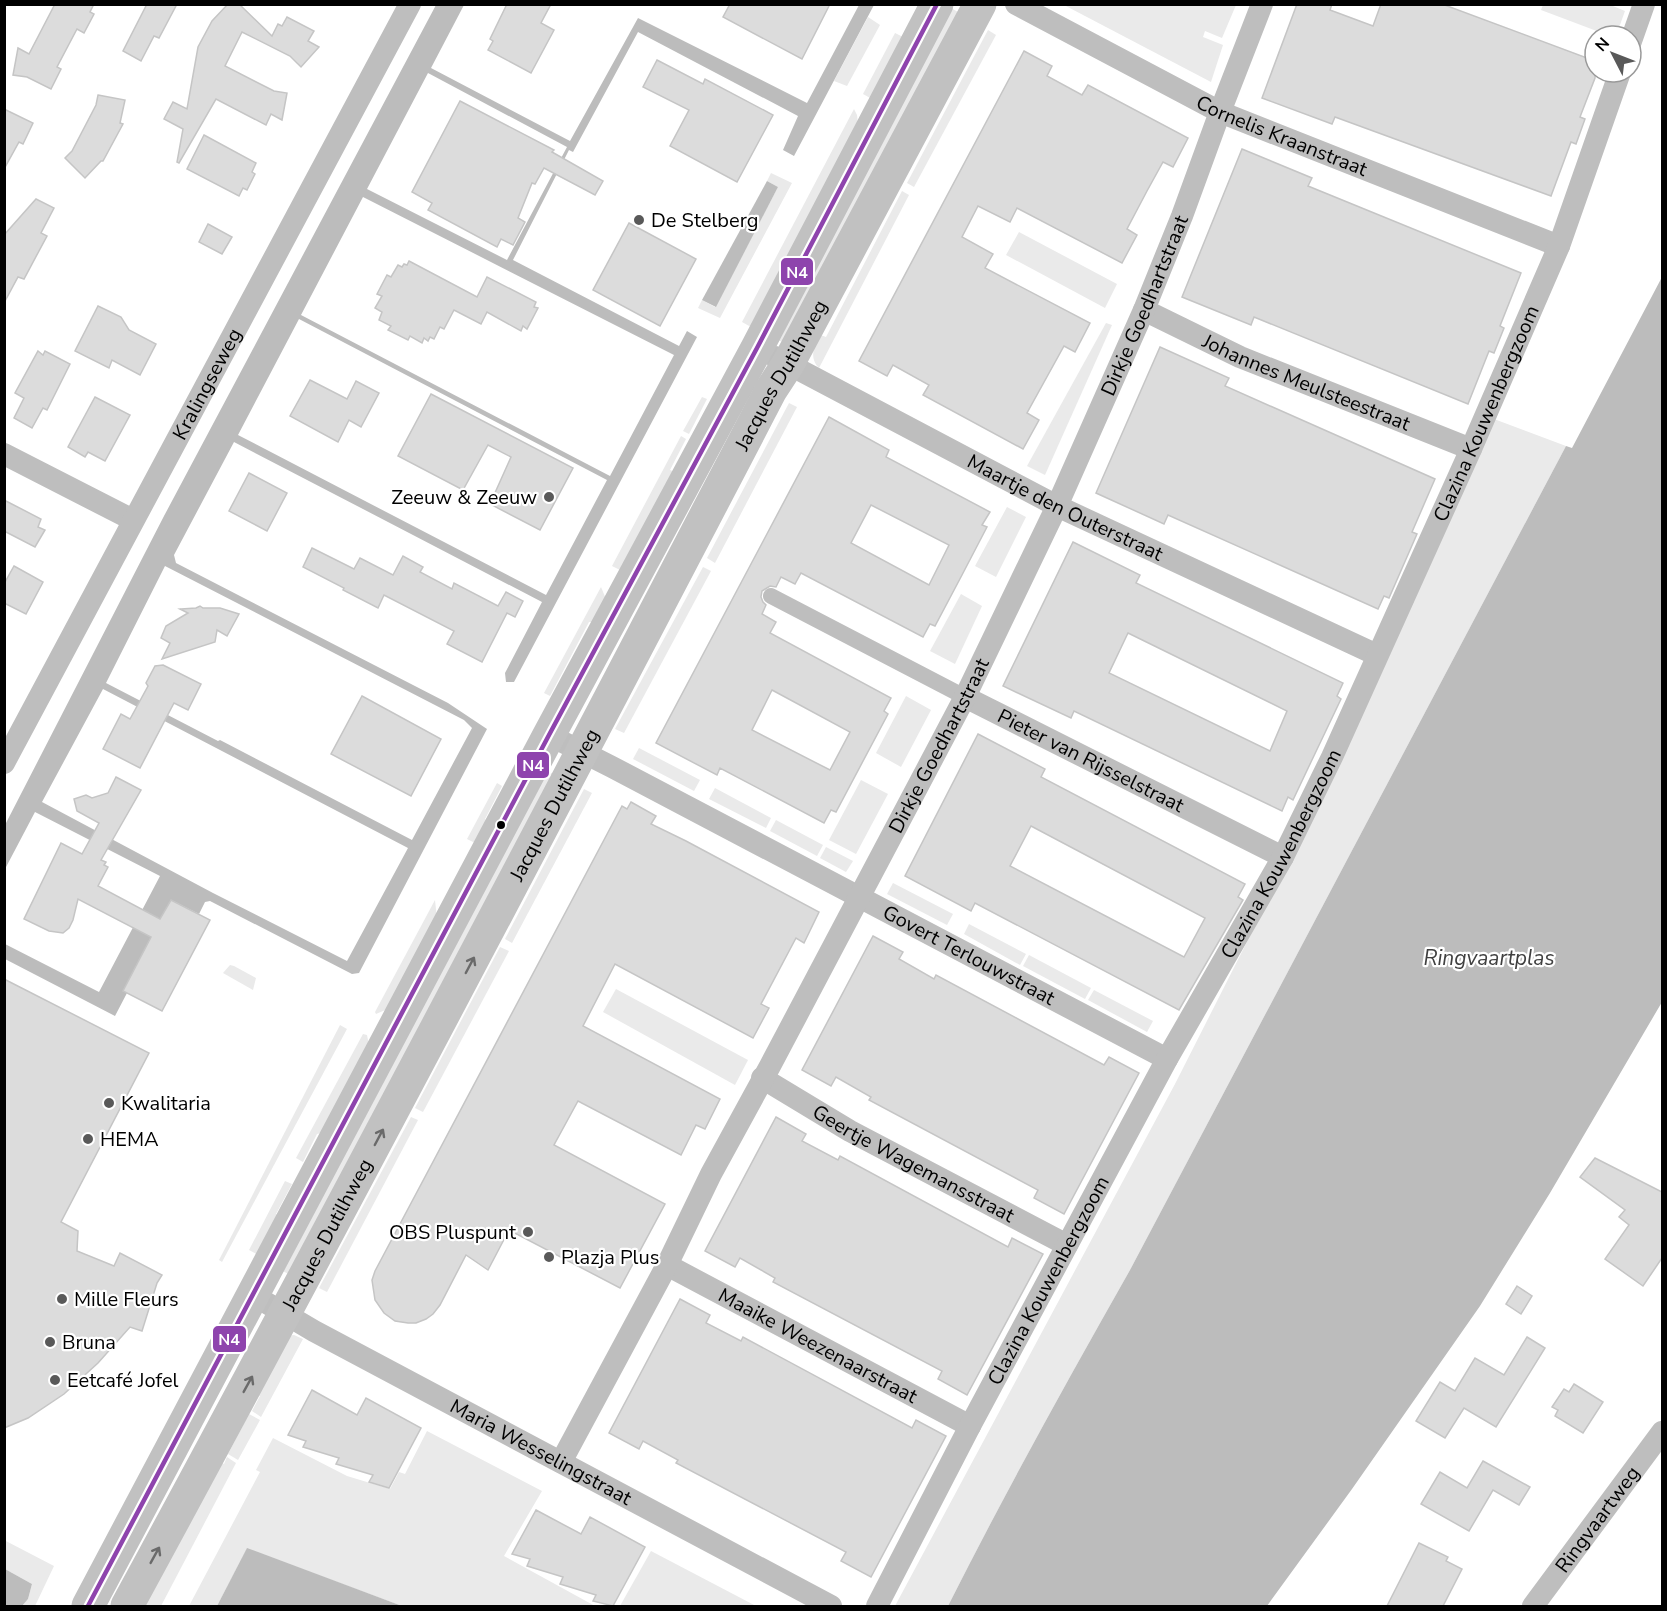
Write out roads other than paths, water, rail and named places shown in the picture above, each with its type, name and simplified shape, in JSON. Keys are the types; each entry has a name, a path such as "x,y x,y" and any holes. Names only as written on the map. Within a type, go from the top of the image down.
{"main road":[{"name":"Jacques Dutilhweg","path":"88,1606 549,735 757,348 937,4"},
{"name":"Jacques Dutilhweg","path":"127,1606 286,1314 771,390 788,364 980,4"}],"street":[{"name":"Kralingseweg","path":"4,763 410,4"},
{"name":"Cornelis Kraanstraat","path":"1016,4 1220,112 1559,246"},
{"name":"Dirkje Goedhartstraat","path":"561,1462 667,1265 711,1174 965,697 1057,506 1182,216 1262,4"},
{"path":"1637,24 1644,4"},
{"name":"Clazina Kouwenbergzoom","path":"877,1606 970,1426 1167,1059 1283,857 1332,757 1471,449 1559,246 1616,84"},
{"name":"Johannes Meulsteestraat","path":"1143,310 1240,357 1471,449"},
{"name":"Maartje den Outerstraat","path":"757,348 1057,506 1377,655"},
{"path":"4,454 133,519"},
{"name":"Pieter van Rijsselstraat","path":"771,596 965,697 1283,857"},
{"name":"Govert Terlouwstraat","path":"549,735 1167,1059"},
{"name":"Geertje Wagemansstraat","path":"762,1078 850,1131 1067,1245"},
{"name":"Maaike Weezenaarstraat","path":"667,1265 970,1426"},
{"name":"Maria Wesselingstraat","path":"253,1295 314,1331 831,1606"},
{"name":"Ringvaartweg","path":"1533,1606 1662,1432"}],"water":[{"path":"436,5 464,5 431,68 570,141 638,18 807,103 859,5 874,5 794,156 783,150 798,116 638,32 573,152 569,150 513,260 679,346 687,331 697,337 514,682 506,682 505,673 542,602 234,442 174,555 176,563 448,703 487,729 359,973 352,974 210,901 205,902 199,914 171,900 124,990 127,993 115,1016 5,959 5,944 99,992 160,876 35,812 5,869 5,825 164,516","holes":["428,73 567,147 507,260 367,189","363,197 674,355 610,476 301,315","299,319 607,480 546,595 238,435","165,566 464,720 472,728 412,840 106,683","103,689 408,848 347,961 42,802"]},
{"path":"767,181 778,187 716,307 702,300"},
{"name":"Ringvaartplas","path":"1662,277 1662,1002 1550,1193 1480,1306 1267,1606 948,1606 1037,1437 1130,1270 1566,446 1572,448"},
{"path":"247,1548 402,1606 217,1606"},
{"path":"5,1569 32,1584 28,1599 22,1606 5,1606"}],"place":[{"name":"De Stelberg","path":"639,220"},
{"name":"Zeeuw & Zeeuw","path":"549,497"},
{"name":"Kwalitaria","path":"109,1103"},
{"name":"HEMA","path":"88,1139"},
{"name":"OBS Pluspunt","path":"528,1232"},
{"name":"Plazja Plus","path":"549,1257"},
{"name":"Mille Fleurs","path":"62,1299"},
{"name":"Bruna","path":"50,1342"},
{"name":"Eetcafé Jofel","path":"55,1380"}]}
